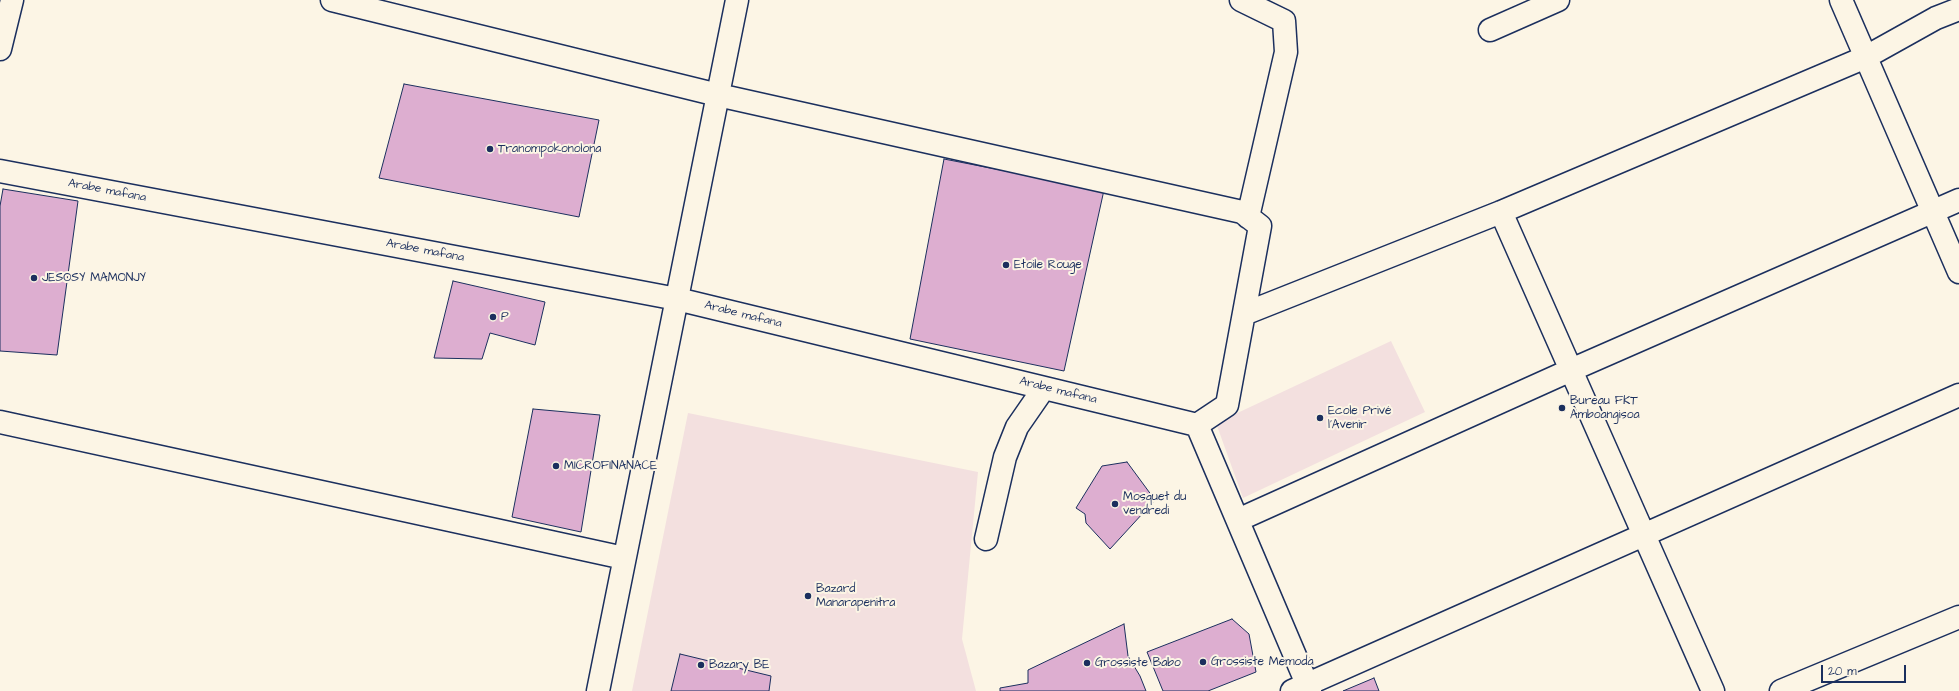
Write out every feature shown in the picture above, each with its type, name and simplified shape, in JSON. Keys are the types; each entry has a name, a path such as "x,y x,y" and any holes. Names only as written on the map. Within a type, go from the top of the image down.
{"street":[{"path":"0,49 12,0"},
{"path":"332,0 718,95 1242,212 1260,226 1227,405 1197,425 1238,520 1303,689 1959,395"},
{"path":"598,691 737,0"},
{"path":"1241,0 1284,21 1286,52 1248,217"},
{"path":"1490,30 1558,0"},
{"path":"1841,0 1959,272"},
{"path":"1244,314 1502,212 1866,56 1936,18 1959,9"},
{"name":"Arabe mafana","path":"0,171 677,299 1197,425"},
{"path":"1238,520 1571,370 1959,200"},
{"path":"1502,212 1713,691"},
{"path":"986,539 1005,457 1017,427 1044,388"},
{"path":"0,422 624,558"},
{"path":"1781,691 1959,617"}],"shaded area":[{"name":"Ecole Privé l'Avenir","path":"1391,341 1425,412 1243,498 1216,423"},
{"path":"688,413 978,472 962,639 976,691 632,691"}],"building":[{"name":"Tranompokonolona","path":"404,84 599,120 579,217 379,178"},
{"name":"Etoile Rouge","path":"944,159 1104,190 1064,371 910,339"},
{"name":"JESOSY MAMONJY","path":"3,189 78,201 57,355 0,351 0,206"},
{"name":"P","path":"453,281 545,302 535,345 490,333 482,359 434,358"},
{"name":"MICROFINANACE","path":"533,409 600,415 581,532 512,517"},
{"name":"Mosquet du vendredi","path":"1127,462 1155,500 1110,549 1086,523 1085,514 1076,508 1102,466"},
{"name":"Grossiste Memoda","path":"1232,619 1249,634 1256,672 1208,691 1163,691 1147,652"},
{"name":"Grossiste Babo","path":"1124,624 1128,656 1140,676 1146,691 1000,691 1000,688 1028,683 1028,670"},
{"name":"Bazary BE","path":"680,654 771,676 769,691 671,691"},
{"path":"1374,678 1379,691 1343,691"}],"place":[{"name":"Tranompokonolona","path":"490,149"},
{"name":"Etoile Rouge","path":"1006,265"},
{"name":"JESOSY MAMONJY","path":"34,278"},
{"name":"P","path":"493,317"},
{"name":"Bureau FKT Amboangisoa","path":"1562,408"},
{"name":"Ecole Privé l'Avenir","path":"1320,418"},
{"name":"MICROFINANACE","path":"556,466"},
{"name":"Mosquet du vendredi","path":"1115,504"},
{"name":"Bazard Manarapenitra","path":"808,596"},
{"name":"Grossiste Memoda","path":"1203,662"},
{"name":"Grossiste Babo","path":"1087,663"},
{"name":"Bazary BE","path":"701,665"}]}
